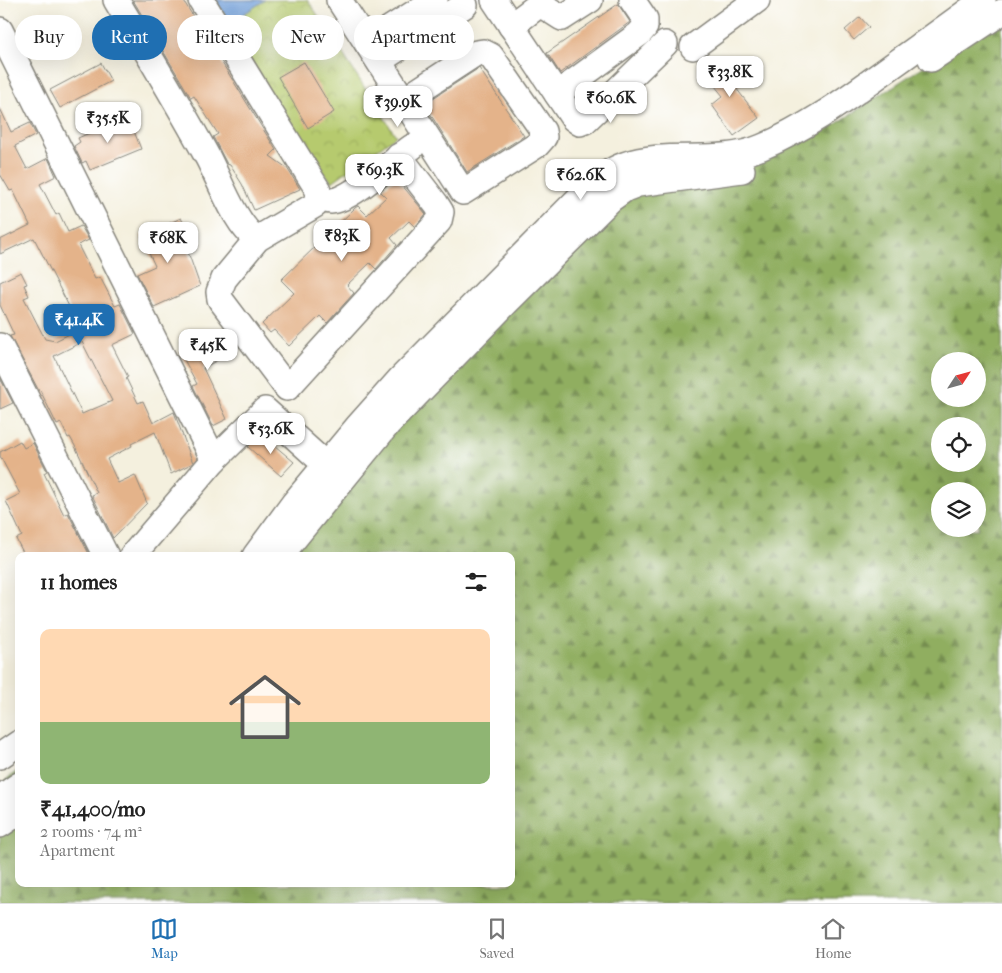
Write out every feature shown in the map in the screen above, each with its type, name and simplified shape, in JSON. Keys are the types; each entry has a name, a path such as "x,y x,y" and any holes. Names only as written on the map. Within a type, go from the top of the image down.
{"street":[{"path":"116,0 208,158 240,222 249,234 257,238"},
{"path":"201,0 318,190 319,198 315,205 257,238 224,280 219,292 220,299 287,388 440,221 441,212 436,204 399,156"},
{"path":"417,15 435,0"},
{"path":"494,0 573,118 580,123 585,121 665,44"},
{"path":"511,26 539,2 562,18 590,0"},
{"path":"557,94 639,34 645,27 645,19 632,0"},
{"path":"693,47 757,0"},
{"path":"258,552 294,503 400,379 586,191 607,174 622,165 645,159 724,156 746,153 761,148 800,129 852,95 983,0"},
{"path":"342,1 354,21"},
{"path":"455,15 468,9"},
{"path":"283,552 388,424 507,302 611,200 625,189 653,180 738,171 758,166 777,158 869,102 1002,12"},
{"path":"0,30 214,460"},
{"path":"378,60 463,192 537,145 544,137 543,131 491,56 483,52 476,53 404,100"},
{"path":"319,198 330,201 353,192 426,136"},
{"path":"0,346 104,552"},
{"path":"135,552 214,460 265,410 326,465"},
{"path":"0,756 15,746"},
{"path":"0,798 15,788"},
{"path":"0,825 15,815"}],"green space":[{"path":"211,0 308,0 318,15 272,15 272,60 344,60 344,56 396,136 332,182 299,143 248,60 262,60 262,15 220,15"},
{"path":"1002,15 1002,903 0,903 0,785 15,772 15,887 515,887 515,552 270,552 607,174 732,165 822,133"}],"water":[{"path":"215,0 265,0 242,15 225,15"}],"building":[{"path":"133,0 183,0 192,15 177,15 177,60 220,60 276,150 270,156 287,168 300,189 254,210 242,184 230,165 227,164 213,137 218,134 194,96 191,98 167,57 167,15 142,15"},
{"path":"618,4 630,22 560,73 547,53"},
{"path":"860,17 869,27 854,40 845,30"},
{"path":"719,57 741,84 736,88 759,118 734,136 712,105 723,96 702,70"},
{"path":"304,62 334,112 308,128 278,77"},
{"path":"101,63 111,81 60,108 50,90"},
{"path":"479,68 524,136 467,172 424,104"},
{"path":"0,108 11,132 30,123 36,135 15,146 27,169 48,158 56,176 40,184 56,215 59,213 68,232 81,226 89,240 78,245 95,279 100,277 115,306 120,304 135,334 112,345 128,377 126,378 138,403 143,401 153,423 174,412 193,463 171,474 155,432 107,459 118,483 135,475 147,503 113,538 92,495 97,493 75,446 70,437 68,438 61,423 57,425 10,336 14,335 0,305 0,282 21,272 27,284 24,285 29,296 24,298 45,339 55,341 78,330 75,326 78,324 34,238 0,254 0,240 30,225 13,190 10,191 0,174","holes":["82,342 112,401 82,414 54,356"]},
{"path":"128,116 141,149 90,170 86,161 82,163 74,146 80,142 78,138"},
{"path":"396,178 426,214 415,227 409,221 391,238 397,245 376,269 370,263 347,285 354,293 327,323 320,316 289,346 274,330 270,333 262,324 294,293 281,280 355,208 358,206 367,215 386,197 380,191"},
{"path":"181,218 188,232 182,235 200,286 154,307 137,274 155,266 141,236"},
{"path":"224,329 236,350 203,368 227,419 213,426 193,386 197,384 180,352"},
{"path":"0,378 13,403 0,409"},
{"path":"261,434 294,462 281,476 248,447"},
{"path":"20,441 24,448 33,443 47,471 44,473 64,515 68,513 88,552 23,552 16,539 22,536 6,501 20,494 0,456 0,452"}]}
